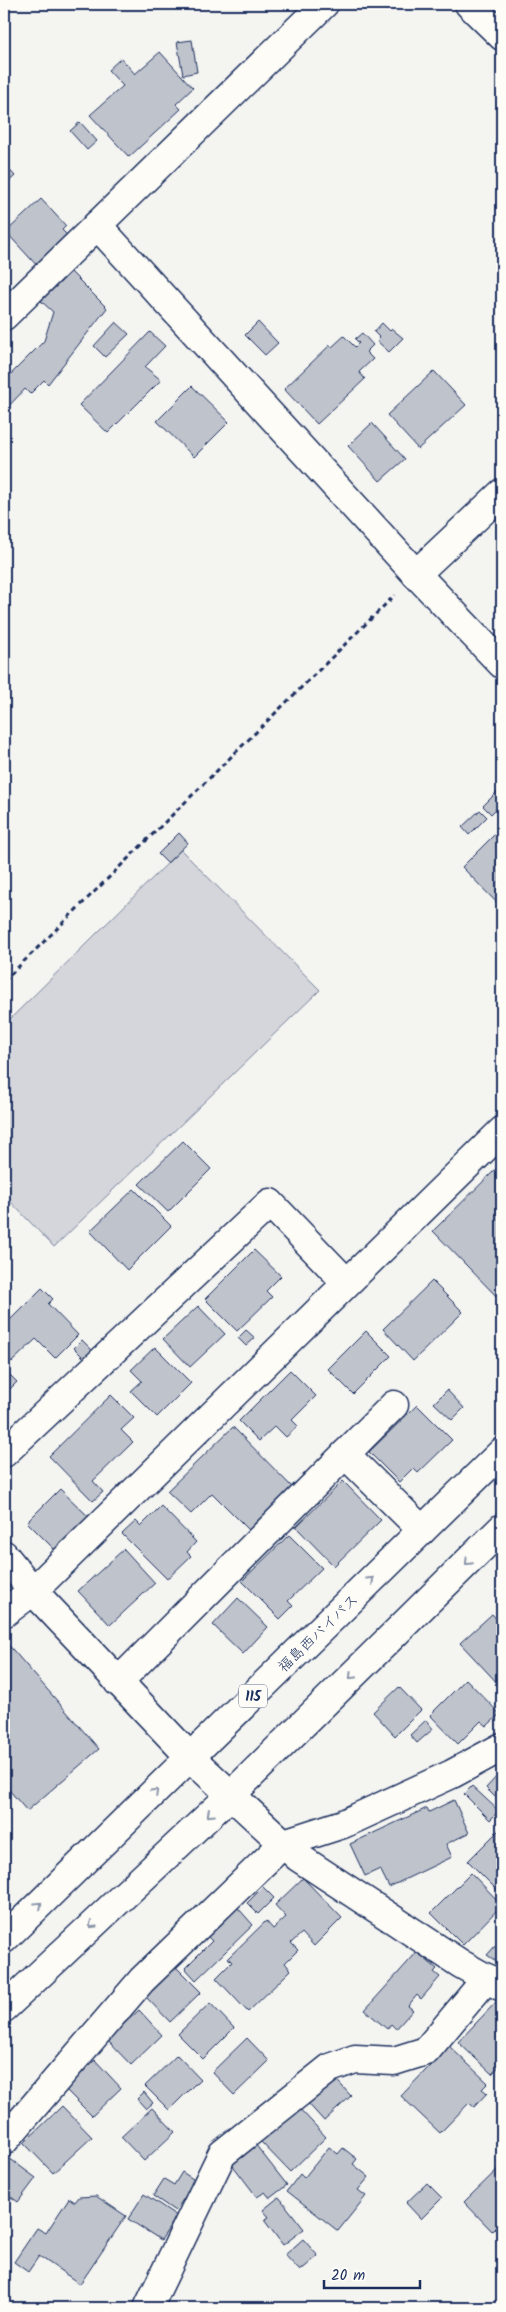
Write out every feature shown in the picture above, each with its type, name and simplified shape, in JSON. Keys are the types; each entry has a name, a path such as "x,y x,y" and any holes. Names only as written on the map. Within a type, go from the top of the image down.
{"main road":[{"path":"4,316 324,4"},
{"path":"469,4 502,36"},
{"path":"96,225 416,574 502,664"},
{"path":"416,574 502,493"},
{"path":"4,1613 33,1592 346,1282 502,1131"},
{"path":"4,1453 270,1203 346,1282"},
{"path":"118,1682 394,1405"},
{"name":"福島西バイパス","path":"4,1939 502,1452"},
{"path":"345,1454 422,1530"},
{"path":"4,2008 232,1794 502,1528"},
{"path":"4,1555 33,1592 190,1758 232,1794 291,1850 461,1964 494,1983 426,2051 394,2061 355,2059 330,2068 222,2154 148,2308"},
{"path":"4,2141 142,1980 291,1850 452,1774 502,1747"}],"path":[{"path":"4,981 416,574"}],"shaded area":[{"path":"181,850 320,990 54,1247 4,1195 4,1025"}],"building":[{"path":"192,40 197,72 183,75 177,42"},
{"path":"160,52 193,88 176,104 181,109 129,157 90,115 123,86 108,70 121,58 135,74"},
{"path":"80,122 97,141 87,150 70,131"},
{"path":"4,164 15,176 4,186"},
{"path":"41,199 66,226 62,230 72,240 40,269 6,232"},
{"path":"71,272 107,308 48,384 44,380 30,394 25,389 4,411 4,371 9,376 44,341 53,312 41,301"},
{"path":"116,322 129,334 105,357 94,346"},
{"path":"258,322 278,343 265,355 245,335"},
{"path":"382,323 390,331 392,329 403,338 389,352 377,341 380,338 374,332"},
{"path":"150,332 165,346 145,367 161,380 108,433 79,405"},
{"path":"362,333 373,345 366,352 373,359 359,372 365,379 317,424 284,389 330,345 332,347 344,336 355,347 359,343 355,339"},
{"path":"434,371 466,405 418,449 387,415"},
{"path":"192,386 229,422 194,457 157,421"},
{"path":"372,423 405,459 380,481 348,446"},
{"path":"502,787 502,803 491,814 483,806"},
{"path":"480,810 487,817 469,835 462,827"},
{"path":"502,827 502,908 462,867"},
{"path":"179,833 188,843 167,863 158,854"},
{"path":"183,1141 211,1169 168,1212 139,1184"},
{"path":"502,1163 502,1302 433,1231"},
{"path":"134,1189 171,1226 127,1270 90,1231"},
{"path":"254,1250 281,1276 266,1291 272,1297 237,1331 205,1299"},
{"path":"432,1281 463,1312 413,1361 383,1329"},
{"path":"42,1288 53,1299 48,1304 78,1335 55,1358 36,1339 12,1362 4,1354 4,1326"},
{"path":"198,1306 225,1334 190,1367 163,1339"},
{"path":"246,1330 255,1338 246,1346 238,1338"},
{"path":"366,1331 391,1356 353,1394 328,1369"},
{"path":"82,1340 94,1352 86,1360 74,1348"},
{"path":"155,1347 191,1383 157,1417 131,1391 142,1381 131,1370"},
{"path":"4,1369 17,1382 6,1393 4,1391"},
{"path":"290,1370 316,1396 292,1420 298,1426 286,1437 275,1426 259,1441 239,1421"},
{"path":"447,1390 464,1408 452,1420 434,1403"},
{"path":"111,1395 134,1418 121,1430 133,1442 93,1481 103,1492 93,1501 49,1456"},
{"path":"417,1405 452,1440 418,1473 413,1468 399,1482 369,1452"},
{"path":"233,1427 293,1488 249,1530 212,1493 191,1514 167,1491"},
{"path":"343,1481 381,1520 334,1566 296,1527"},
{"path":"60,1489 92,1520 59,1554 27,1522"},
{"path":"161,1506 196,1542 187,1552 191,1556 167,1579 122,1534 136,1521 141,1526"},
{"path":"289,1535 322,1568 288,1601 293,1606 280,1619 242,1581"},
{"path":"124,1549 155,1583 110,1625 78,1591"},
{"path":"238,1598 268,1627 243,1654 213,1625"},
{"path":"492,1614 502,1625 502,1688 460,1643"},
{"path":"6,1642 99,1749 27,1811 4,1784 4,1644"},
{"path":"466,1679 500,1714 487,1726 481,1721 458,1744 430,1715"},
{"path":"399,1687 421,1710 395,1736 373,1712"},
{"path":"426,1720 433,1729 417,1743 410,1735"},
{"path":"500,1773 502,1776 502,1804 486,1788"},
{"path":"472,1786 499,1811 490,1820 464,1794"},
{"path":"454,1800 469,1833 446,1844 452,1857 389,1887 380,1869 365,1876 350,1844 427,1808 429,1812"},
{"path":"502,1827 502,1888 499,1892 468,1861"},
{"path":"471,1873 502,1905 463,1945 431,1913"},
{"path":"303,1878 342,1918 314,1946 302,1933 291,1943 298,1950 285,1963 291,1970 248,2012 216,1978 232,1962 228,1958 266,1921 273,1929 286,1917 275,1905"},
{"path":"263,1887 274,1898 258,1914 247,1903"},
{"path":"238,1908 253,1925 196,1980 185,1968 212,1941 208,1937"},
{"path":"496,1945 502,1951 502,1965 487,1955"},
{"path":"417,1952 437,1969 434,1972 440,1977 421,1999 417,1995 408,2006 413,2010 396,2029 391,2024 387,2029 365,2010"},
{"path":"175,1966 201,1992 170,2022 145,1996"},
{"path":"497,2001 502,2006 502,2063 492,2074 458,2042"},
{"path":"210,2003 234,2028 203,2059 178,2034"},
{"path":"139,2010 162,2035 131,2065 107,2040"},
{"path":"247,2038 269,2061 234,2095 212,2072"},
{"path":"449,2046 488,2083 482,2089 487,2093 474,2107 469,2103 440,2133 401,2096"},
{"path":"177,2055 200,2079 169,2110 145,2086"},
{"path":"95,2060 121,2088 92,2116 65,2089"},
{"path":"333,2076 351,2096 324,2121 306,2101"},
{"path":"144,2092 153,2103 146,2109 137,2099"},
{"path":"62,2106 92,2137 53,2173 24,2143"},
{"path":"298,2107 326,2137 290,2172 261,2142"},
{"path":"152,2108 175,2132 144,2161 121,2137"},
{"path":"255,2144 287,2185 270,2198 265,2192 257,2197 231,2163"},
{"path":"329,2147 338,2154 343,2148 357,2159 353,2164 369,2177 358,2190 366,2196 338,2231 287,2191 300,2174 304,2178"},
{"path":"9,2158 36,2178 18,2202 11,2197 4,2206 4,2165"},
{"path":"502,2165 502,2221 492,2231 464,2202"},
{"path":"182,2172 196,2181 175,2211 153,2196 164,2179 174,2185"},
{"path":"427,2183 442,2198 421,2219 406,2203"},
{"path":"144,2194 177,2216 161,2240 128,2219"},
{"path":"96,2196 126,2216 80,2284 39,2256 28,2272 14,2262 37,2228 46,2233 69,2198 75,2202 79,2197"},
{"path":"279,2197 304,2229 283,2245 264,2220 269,2217 263,2210"},
{"path":"303,2239 318,2256 300,2271 285,2255"}]}
